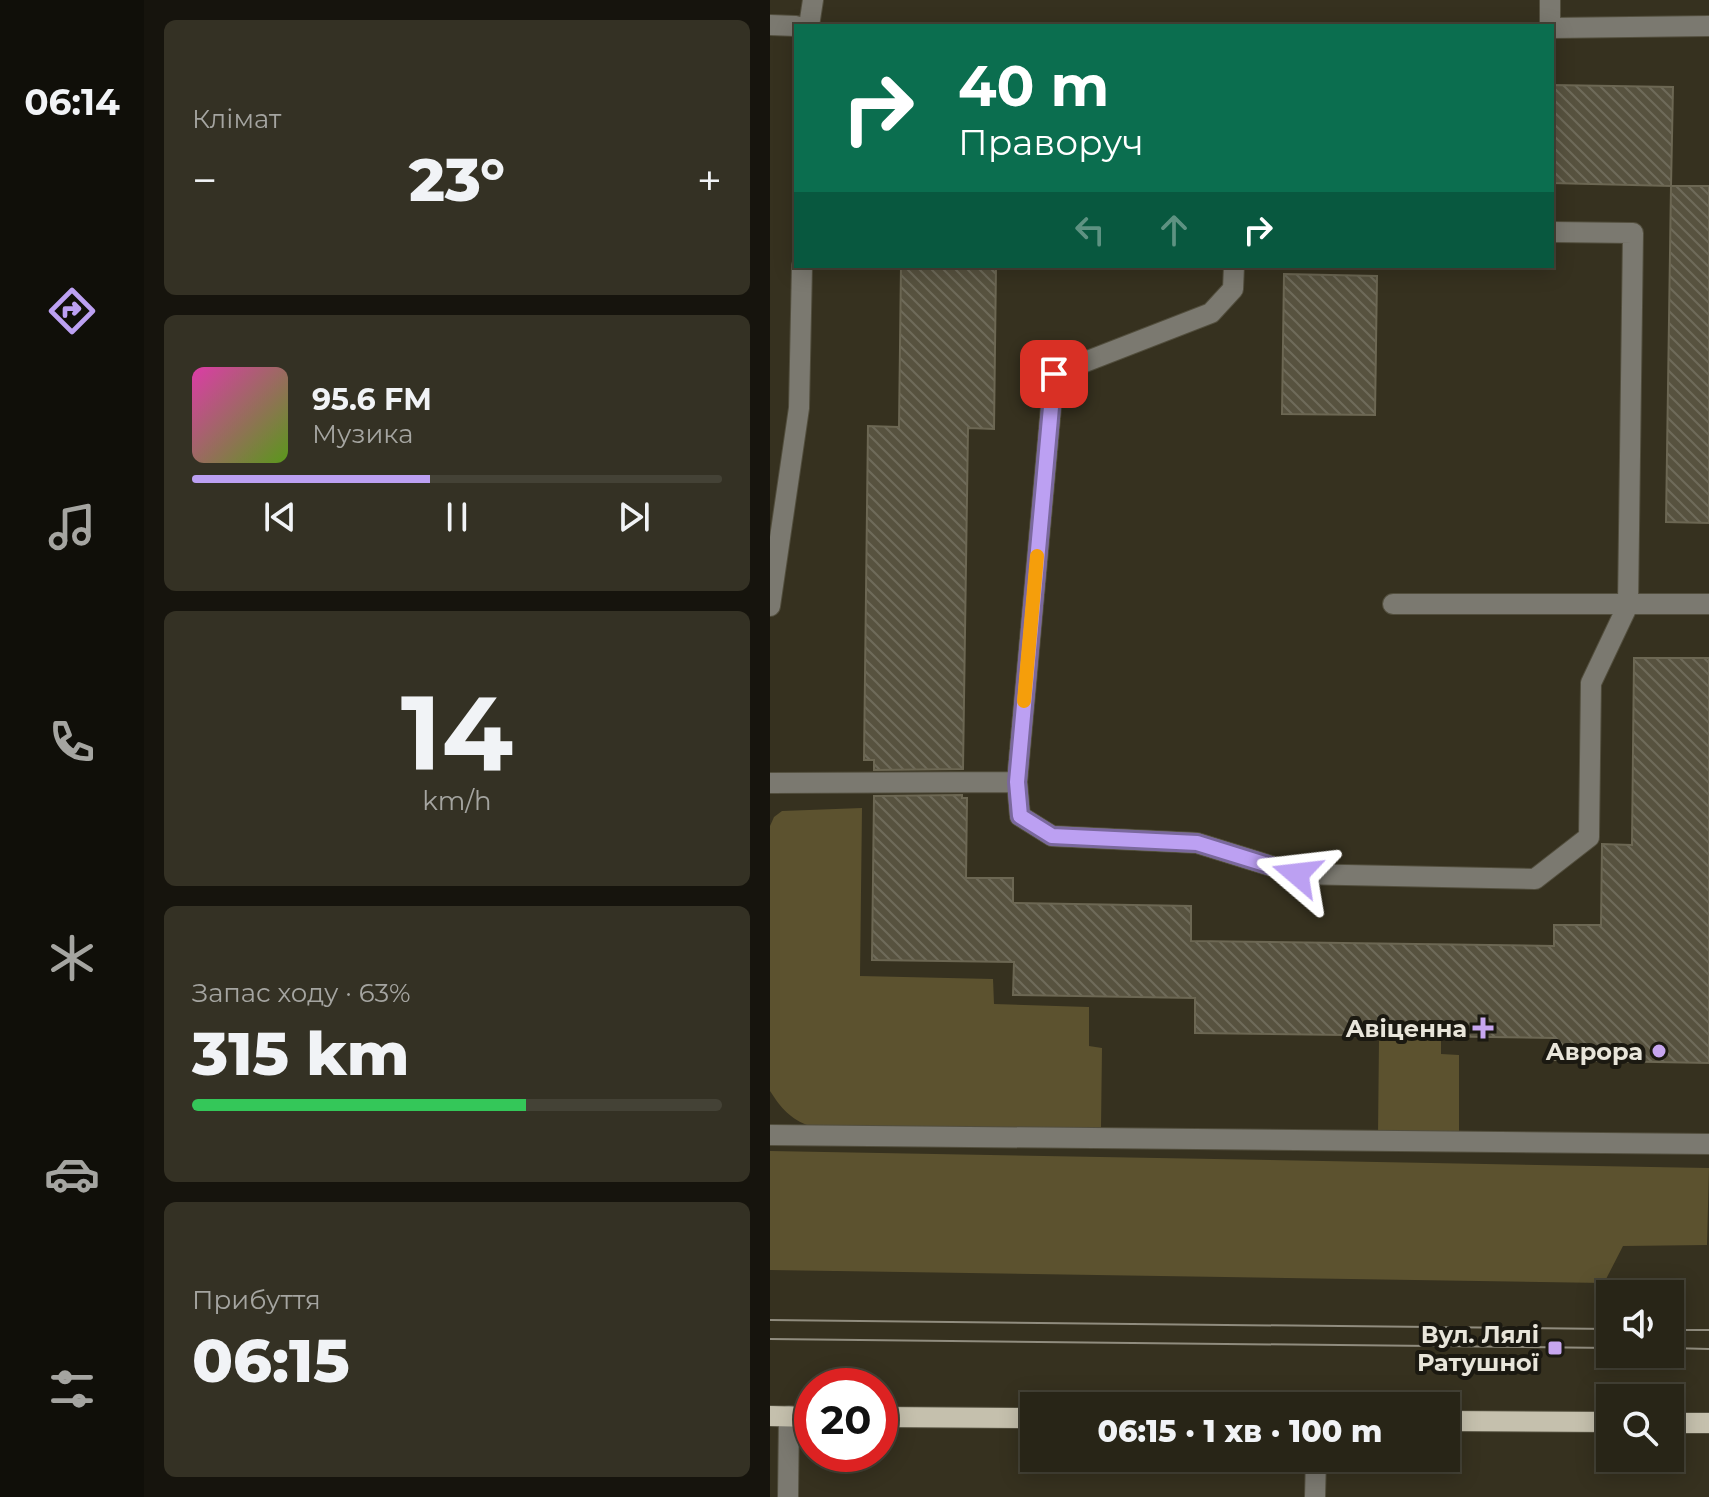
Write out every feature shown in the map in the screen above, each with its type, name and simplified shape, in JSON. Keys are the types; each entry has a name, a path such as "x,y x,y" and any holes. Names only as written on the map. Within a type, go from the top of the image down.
{"main road":[{"path":"898,1417 1020,1418"},
{"path":"1460,1421 1596,1422"},
{"path":"1684,1423 1709,1423"}],"street":[{"path":"809,24 813,0"},
{"path":"1550,0 1551,24"},
{"path":"770,25 794,26"},
{"path":"1554,27 1709,26"},
{"path":"1234,268 1233,289 1211,313 1054,374 1017,782 1020,816 1052,836 1197,843 1297,874 1535,879 1589,837 1591,683 1628,605 1633,233 1554,232"},
{"path":"770,606 799,408 802,268"},
{"path":"1393,604 1709,604"},
{"path":"770,783 1017,782"},
{"path":"770,1135 1709,1144"},
{"path":"779,1416 788,1497"},
{"path":"1315,1497 1316,1472"}],"shaded area":[{"path":"862,808 860,976 993,979 994,1004 1089,1007 1089,1046 1102,1048 1101,1128 810,1126 791,1116 778,1103 770,1091 770,826 774,817 782,811"},
{"path":"1379,1038 1441,1039 1441,1054 1459,1055 1459,1136 1378,1135"},
{"path":"770,1151 1709,1168 1707,1245 1623,1246 1606,1280 1596,1280 1596,1283 770,1270"}],"building":[{"path":"1554,85 1673,87 1671,186 1554,183"},
{"path":"1671,186 1709,186 1709,523 1666,522"},
{"path":"901,268 996,268 994,429 968,428 963,769 874,770 874,760 864,760 868,426 899,427"},
{"path":"1284,274 1377,276 1375,415 1282,414"},
{"path":"1634,658 1709,658 1709,1063 1553,1060 1554,1038 1195,1033 1195,998 1013,995 1014,962 872,960 874,796 962,795 962,798 967,798 966,878 1013,878 1013,903 1191,906 1191,941 1554,946 1554,925 1601,925 1602,844 1632,845"}],"tram line":[{"path":"770,1320 1596,1329"},
{"path":"1684,1330 1709,1330"},
{"path":"770,1339 1596,1348"},
{"path":"1684,1348 1709,1349"}],"slow traffic":[{"path":"1024,701 1037,556"}],"place":[{"name":"Авіценна","path":"1483,1028"},
{"name":"Аврора","path":"1659,1051"},
{"name":"Вул. Лялі Ратушної","path":"1555,1348"}],"route":[{"path":"1054,374 1017,782 1020,816 1052,836 1197,843 1297,874"}]}
